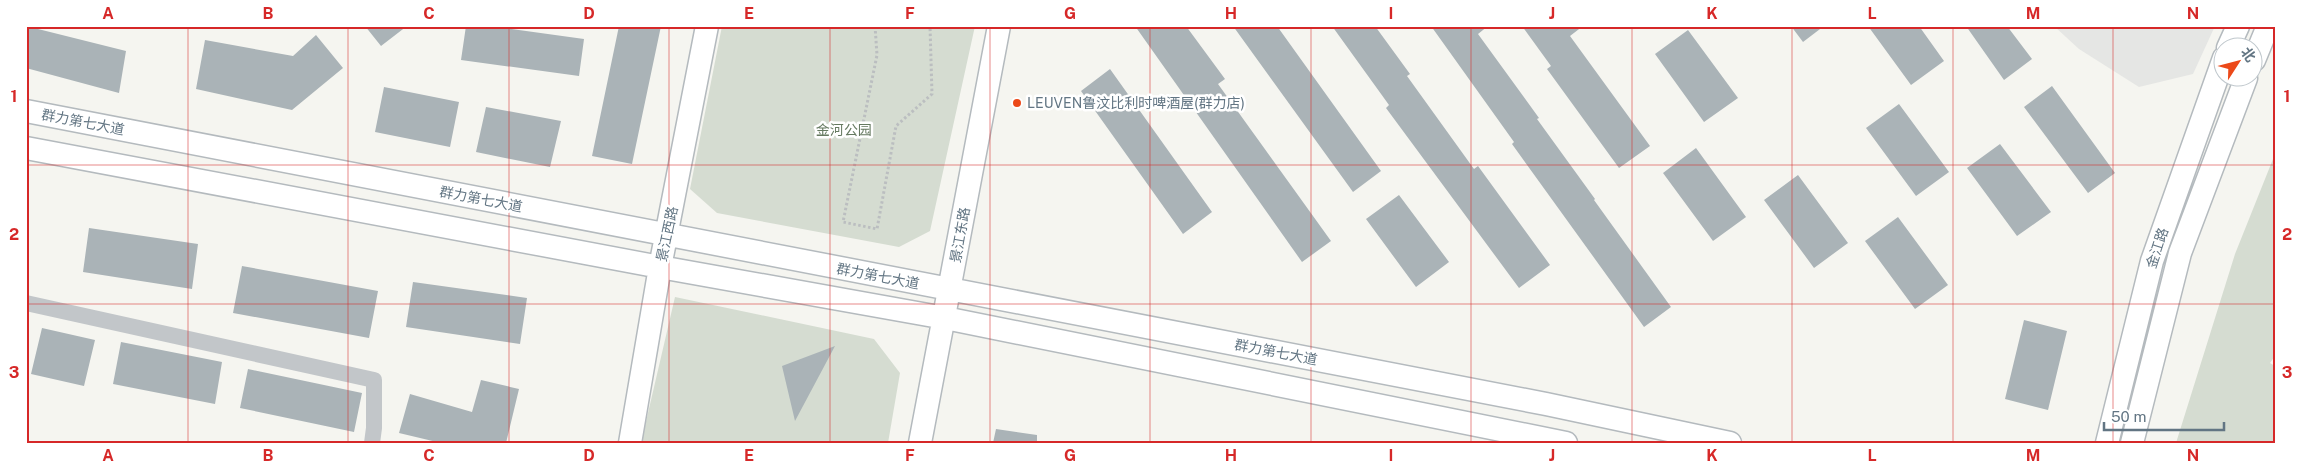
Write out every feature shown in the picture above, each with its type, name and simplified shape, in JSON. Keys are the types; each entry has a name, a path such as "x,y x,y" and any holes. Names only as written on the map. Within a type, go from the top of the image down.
{"main road":[{"name":"景江西路","path":"630,443 660,267 707,26"},
{"name":"景江东路","path":"920,443 999,26"},
{"path":"2233,38 2238,26"},
{"path":"2263,38 2268,26"},
{"name":"金江路","path":"2107,443 2152,261 2214,86"},
{"name":"金江路","path":"2132,443 2180,253 2242,88"},
{"name":"群力第七大道","path":"26,111 666,236 1546,404 1730,443"},
{"name":"群力第七大道","path":"26,148 660,267 945,318 1566,443"}],"street":[{"path":"26,304 374,380 374,428 372,443"}],"path":[{"path":"875,26 877,55 843,222 877,229 896,126 932,94 930,26"}],"shaded area":[{"path":"2054,26 2215,26 2193,74 2139,87 2079,49"}],"green space":[{"name":"金河公园","path":"722,26 975,26 930,231 899,247 717,213 690,189"},
{"path":"2275,154 2275,356 2270,363 2275,366 2275,443 2176,443 2235,254"},
{"path":"675,297 874,339 900,373 888,443 641,443"}],"building":[{"path":"26,26 126,51 119,93 26,68"},
{"path":"365,26 407,26 381,46"},
{"path":"466,26 490,26 584,39 579,76 461,60"},
{"path":"619,26 661,26 632,164 592,156"},
{"path":"1135,26 1186,26 1225,79 1218,84 1331,241 1302,262"},
{"path":"1233,26 1277,26 1381,171 1353,192"},
{"path":"1332,26 1375,26 1410,74 1407,76 1474,169 1478,166 1550,265 1519,288 1386,108 1389,105"},
{"path":"1431,26 1488,26 1478,34 1671,307 1644,327 1512,144 1514,142"},
{"path":"1522,26 1583,26 1570,36 1650,146 1619,168 1547,69 1551,66"},
{"path":"1791,26 1824,26 1803,42"},
{"path":"1868,26 1919,26 1944,61 1911,85"},
{"path":"1966,26 2007,26 2032,59 2004,80"},
{"path":"1688,30 1738,98 1704,122 1655,54"},
{"path":"316,35 343,68 292,110 196,89 205,40 293,56"},
{"path":"1110,69 1212,212 1183,234 1081,91"},
{"path":"2052,86 2115,173 2088,193 2024,107"},
{"path":"384,87 459,102 450,147 375,132"},
{"path":"1899,104 1949,172 1916,196 1866,128"},
{"path":"486,107 561,121 550,167 476,152"},
{"path":"2000,144 2051,212 2017,236 1967,168"},
{"path":"1696,148 1746,217 1713,241 1663,173"},
{"path":"1798,175 1848,243 1814,268 1764,200"},
{"path":"1399,195 1449,262 1416,287 1366,219"},
{"path":"1898,217 1948,285 1915,309 1865,241"},
{"path":"89,228 198,244 192,289 83,272"},
{"path":"242,266 378,291 369,338 233,313"},
{"path":"413,282 527,298 520,344 406,327"},
{"path":"2024,320 2067,331 2048,410 2005,399"},
{"path":"42,328 95,340 84,386 31,374"},
{"path":"121,342 222,362 215,404 113,384"},
{"path":"835,346 795,421 782,366"},
{"path":"248,369 362,393 354,432 240,408"},
{"path":"481,380 519,389 506,443 441,443 399,433 410,394 472,412"},
{"path":"996,429 1037,435 1037,443 993,443"}],"place":[{"name":"LEUVEN鲁汶比利时啤酒屋(群力店)","path":"1017,103"}]}
